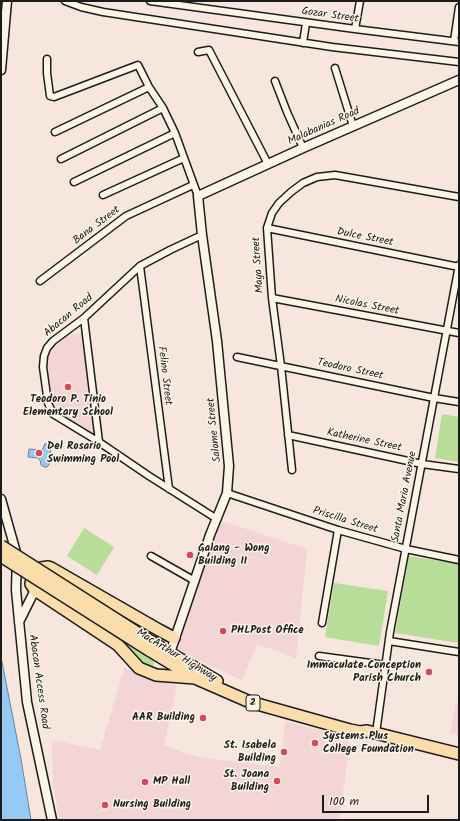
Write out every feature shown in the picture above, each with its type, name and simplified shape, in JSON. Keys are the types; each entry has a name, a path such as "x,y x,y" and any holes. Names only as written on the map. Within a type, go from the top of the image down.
{"highway":[{"name":"MacArthur Highway","path":"1,546 195,678 228,693 271,709 350,730 372,732 459,754"},
{"name":"MacArthur Highway","path":"1,556 153,649 170,653 212,678 252,697 362,726 372,732"},
{"path":"174,638 48,567 41,568 35,573 31,581 35,590 118,645 128,655 134,664 144,671 156,675 195,678"},
{"path":"159,630 164,635 168,643 170,653"},
{"path":"144,671 153,672 157,669 159,663 153,649"}],"main road":[{"path":"1,70 7,1"},
{"name":"Malabanias Road","path":"198,196 303,148 459,80"},
{"name":"Salome Street","path":"170,653 174,638 227,493 230,466 217,341 198,196"},
{"name":"Abacan Access Road","path":"1,499 16,549 17,562 15,581 27,702 52,820"},
{"path":"16,549 41,568"},
{"path":"19,622 35,590"}],"street":[{"path":"64,1 103,12 303,43 459,62"},
{"name":"Gozar Street","path":"150,1 355,30 456,42"},
{"path":"355,30 360,1"},
{"path":"456,42 459,8"},
{"path":"303,43 306,23"},
{"path":"198,52 209,50 268,164"},
{"path":"47,59 47,73 51,97 56,97 137,65 175,133 198,196"},
{"path":"335,68 353,126"},
{"path":"275,81 303,148"},
{"path":"55,132 149,87"},
{"path":"61,159 162,108"},
{"path":"74,182 175,133"},
{"path":"103,195 184,158"},
{"name":"Maya Street","path":"292,470 272,298 267,228 272,213 279,204 303,183 317,177 335,175 459,197"},
{"name":"Bana Street","path":"40,281 126,216 193,185"},
{"name":"Dulce Street","path":"267,228 459,266"},
{"name":"Abacan Road","path":"202,235 140,266 84,318 65,331 47,348 44,356 43,367 48,403 53,414 99,442 217,519"},
{"name":"Felino Street","path":"140,266 169,489"},
{"name":"Santa Maria Avenue","path":"372,732 459,266"},
{"name":"Nicolas Street","path":"272,298 459,333"},
{"path":"84,318 99,442"},
{"name":"Teodoro Street","path":"237,357 459,402"},
{"name":"Katherine Street","path":"288,435 422,464 459,469"},
{"name":"Priscilla Street","path":"227,493 338,530 406,549 459,560"},
{"path":"322,623 338,530"},
{"path":"151,556 195,581"},
{"path":"389,642 459,652"},
{"path":"319,656 385,665"}],"shaded area":[{"name":"Teodoro P. Tinio Elementary School","path":"81,333 94,435 58,417 50,408 45,366 48,353 67,335"},
{"path":"219,520 307,549 296,658 257,644 242,680 172,648"},
{"name":"Systems Plus College Foundation","path":"124,668 177,686 164,745 184,753 198,757 280,767 285,721 348,738 348,757 339,820 60,820 53,786 52,740 100,750"},
{"path":"456,703 459,704 459,735 450,733"}],"green space":[{"path":"442,414 459,417 459,462 435,458"},
{"path":"84,528 114,547 97,575 67,556"},
{"path":"409,556 459,564 459,643 395,633"},
{"path":"334,583 388,591 379,646 325,637"},
{"path":"114,636 154,660 154,665 150,668 145,666 116,640"}],"water":[{"name":"Del Rosario Swimming Pool","path":"45,444 50,445 51,447 49,465 47,467 41,465 38,458 28,457 29,449 42,450"},
{"path":"1,657 21,759 31,820 1,820"}],"place":[{"name":"Teodoro P. Tinio Elementary School","path":"68,387"},
{"name":"Del Rosario Swimming Pool","path":"39,453"},
{"name":"Galang - Wong Building II","path":"190,555"},
{"name":"PHLPost Office","path":"223,631"},
{"name":"Immaculate Conception Parish Church","path":"429,672"},
{"name":"AAR Building","path":"203,718"},
{"name":"Systems Plus College Foundation","path":"315,743"},
{"name":"St. Isabela Building","path":"284,752"},
{"name":"St. Joana Building","path":"277,781"},
{"name":"MP Hall","path":"145,782"},
{"name":"Nursing Building","path":"105,805"}]}
